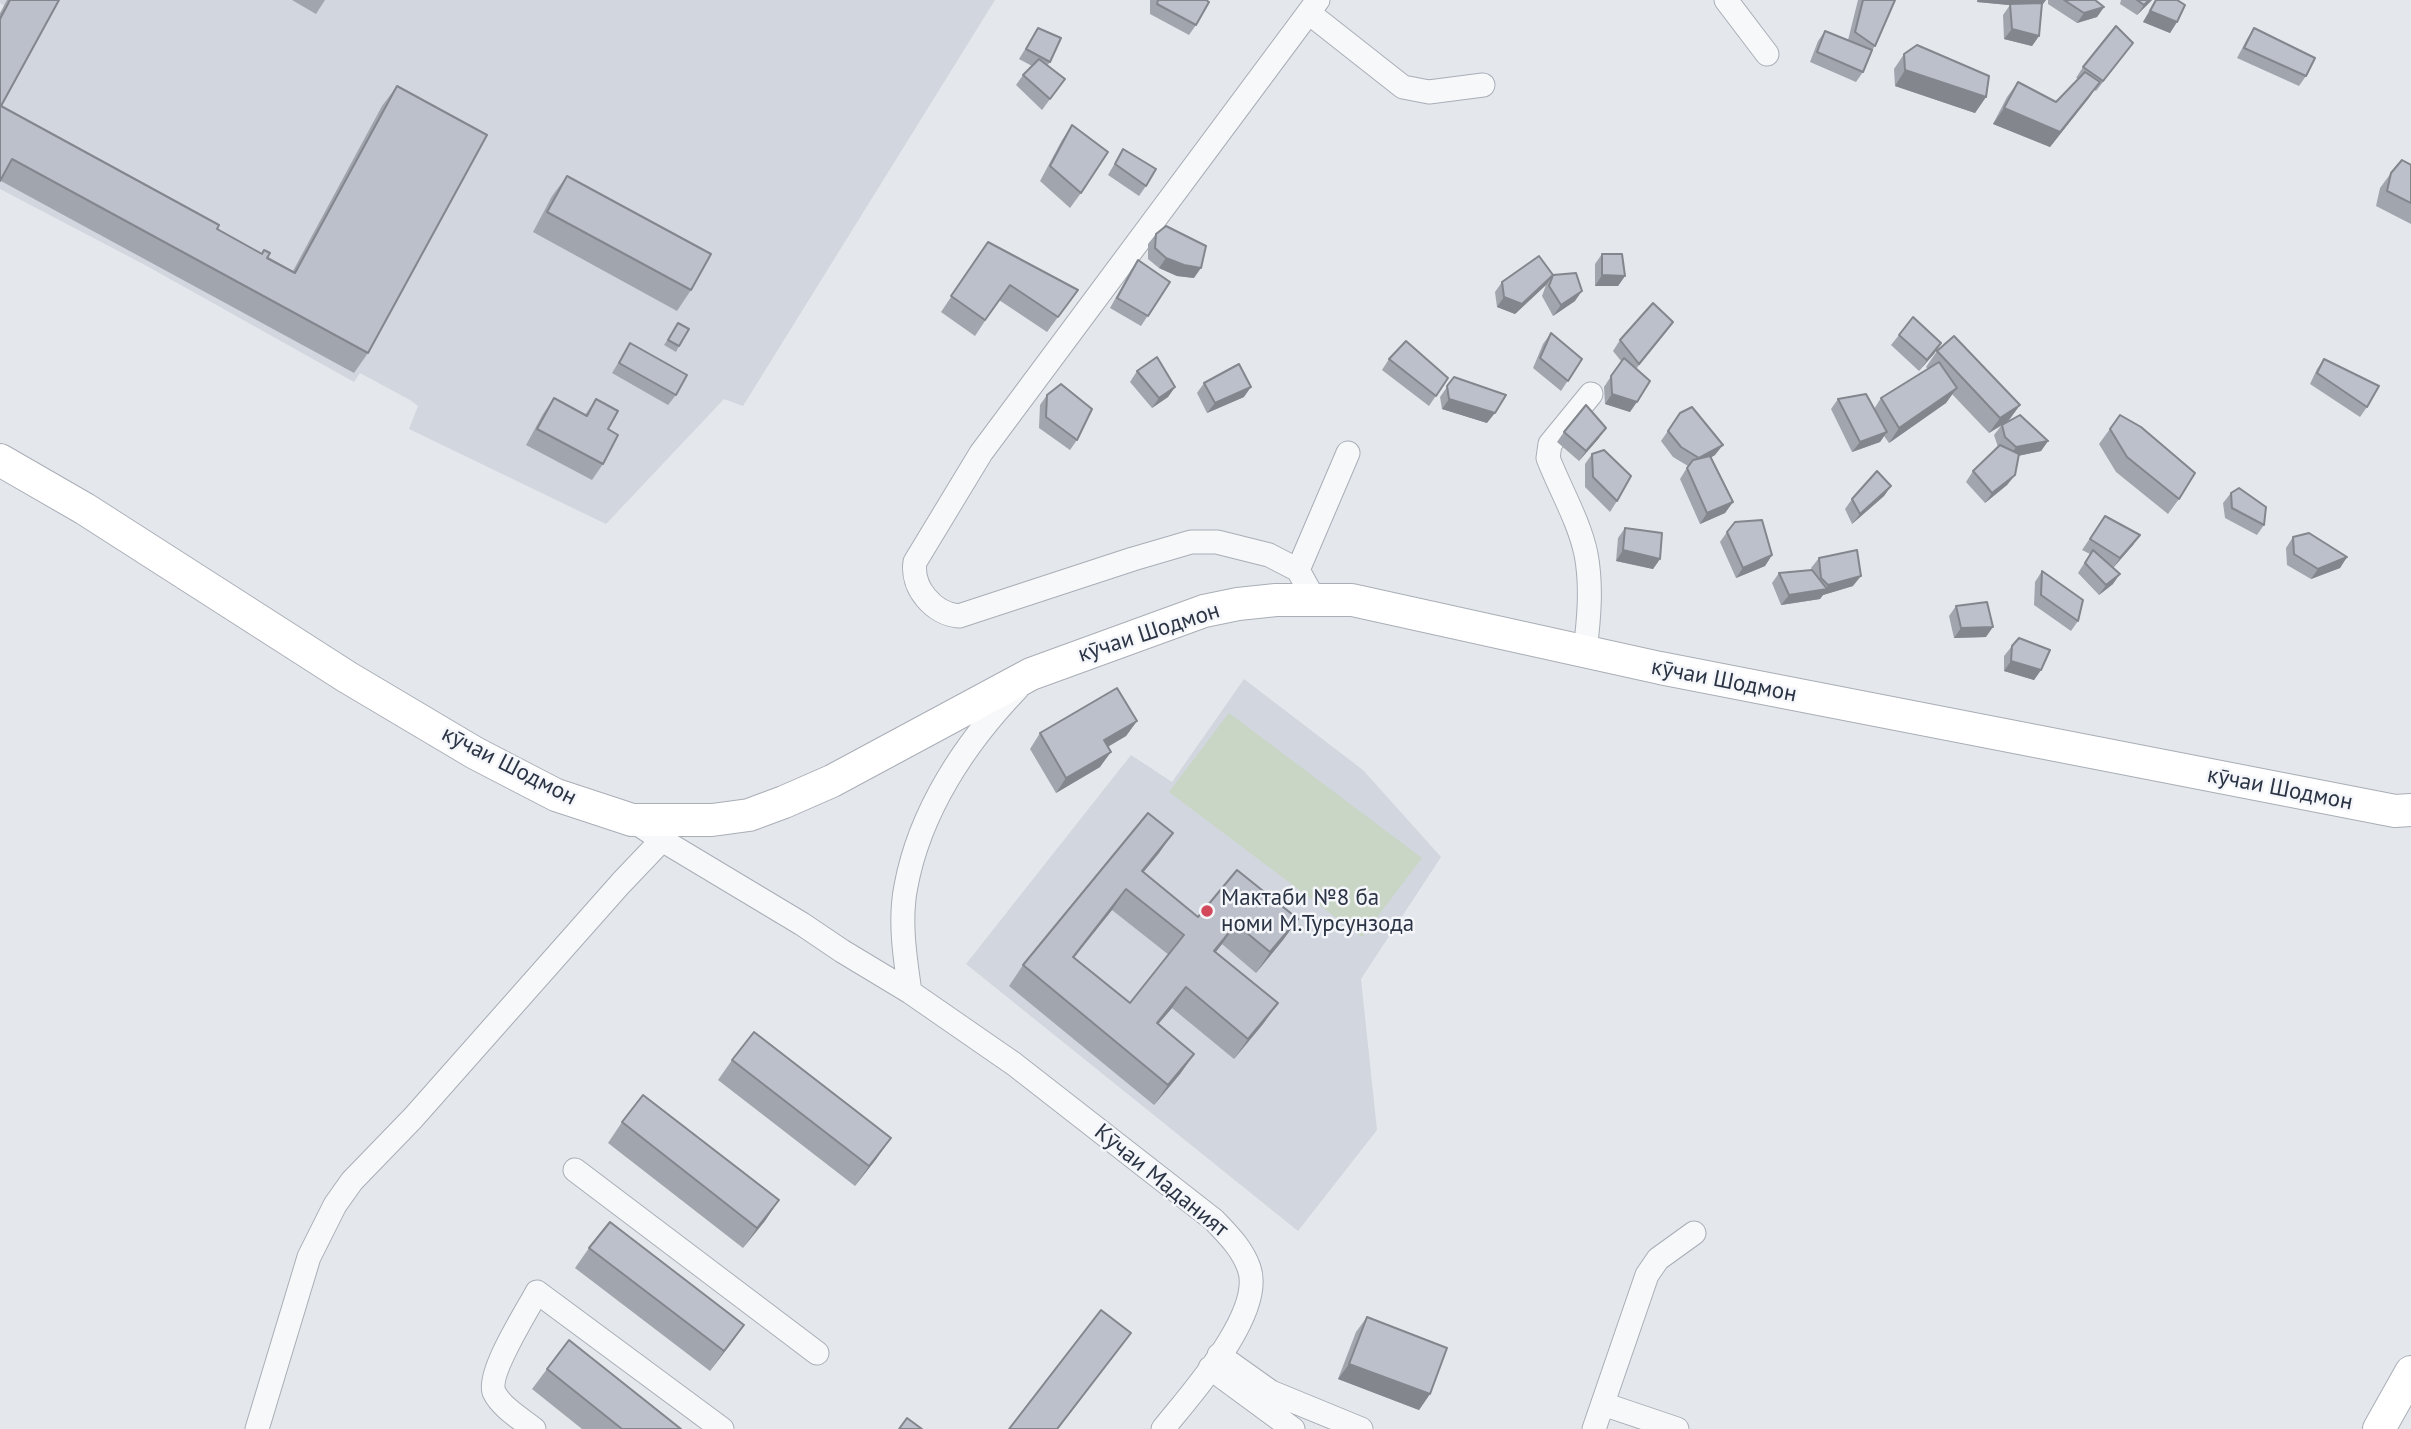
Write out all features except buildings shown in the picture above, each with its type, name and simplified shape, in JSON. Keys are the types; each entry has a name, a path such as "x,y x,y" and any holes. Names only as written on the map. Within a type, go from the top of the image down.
{"main road":[{"name":"кӯчаи Шодмон","path":"0,460 85,509 347,677 475,753 556,795 632,820 712,820 749,815 831,781 1031,674 1204,611 1251,603 1314,599 1352,600 1843,705 2406,812"},
{"path":"2379,1429 2403,1406 2411,1372"}],"street":[{"path":"1726,0 1767,54"},
{"path":"1314,599 1298,570 1269,555 1217,542 1191,542 959,616 944,613 931,604 918,584 914,568 915,562 981,453 1314,6 1403,87 1429,92 1483,85"},
{"path":"1585,651 1590,614 1586,555 1547,453 1550,444 1591,394"},
{"path":"1298,570 1348,453"},
{"path":"910,992 903,911 906,886 921,834 956,764 987,720 1031,674"},
{"name":"Кӯчаи Маданият","path":"632,820 910,992 1014,1063 1214,1220 1237,1243 1250,1270 1251,1294 1242,1320 1215,1362 1163,1429"},
{"path":"257,1429 309,1257 334,1205 352,1181 413,1118 621,883 662,841"},
{"path":"575,1170 817,1353"},
{"path":"1594,1429 1647,1275 1658,1259 1693,1233"},
{"path":"534,1429 506,1407 495,1394 492,1384 499,1364 537,1292 722,1429"},
{"path":"1215,1362 1293,1429"},
{"path":"1215,1362 1271,1392 1361,1429"},
{"path":"1603,1404 1677,1429"}],"shaded area":[{"path":"0,0 995,0 743,406 724,399 606,524 409,429 418,406 410,400 360,373 354,382 145,265 0,189 0,19 6,7"},
{"name":"Мактаби №8 ба номи М.Турсунзода","path":"1244,679 1363,770 1441,857 1361,979 1377,1130 1298,1231 966,964 1131,755 1172,782"}],"green space":[{"path":"1229,713 1422,858 1362,937 1169,792"}],"place":[{"name":"Мактаби №8 ба номи М.Турсунзода","path":"1207,911"}]}
